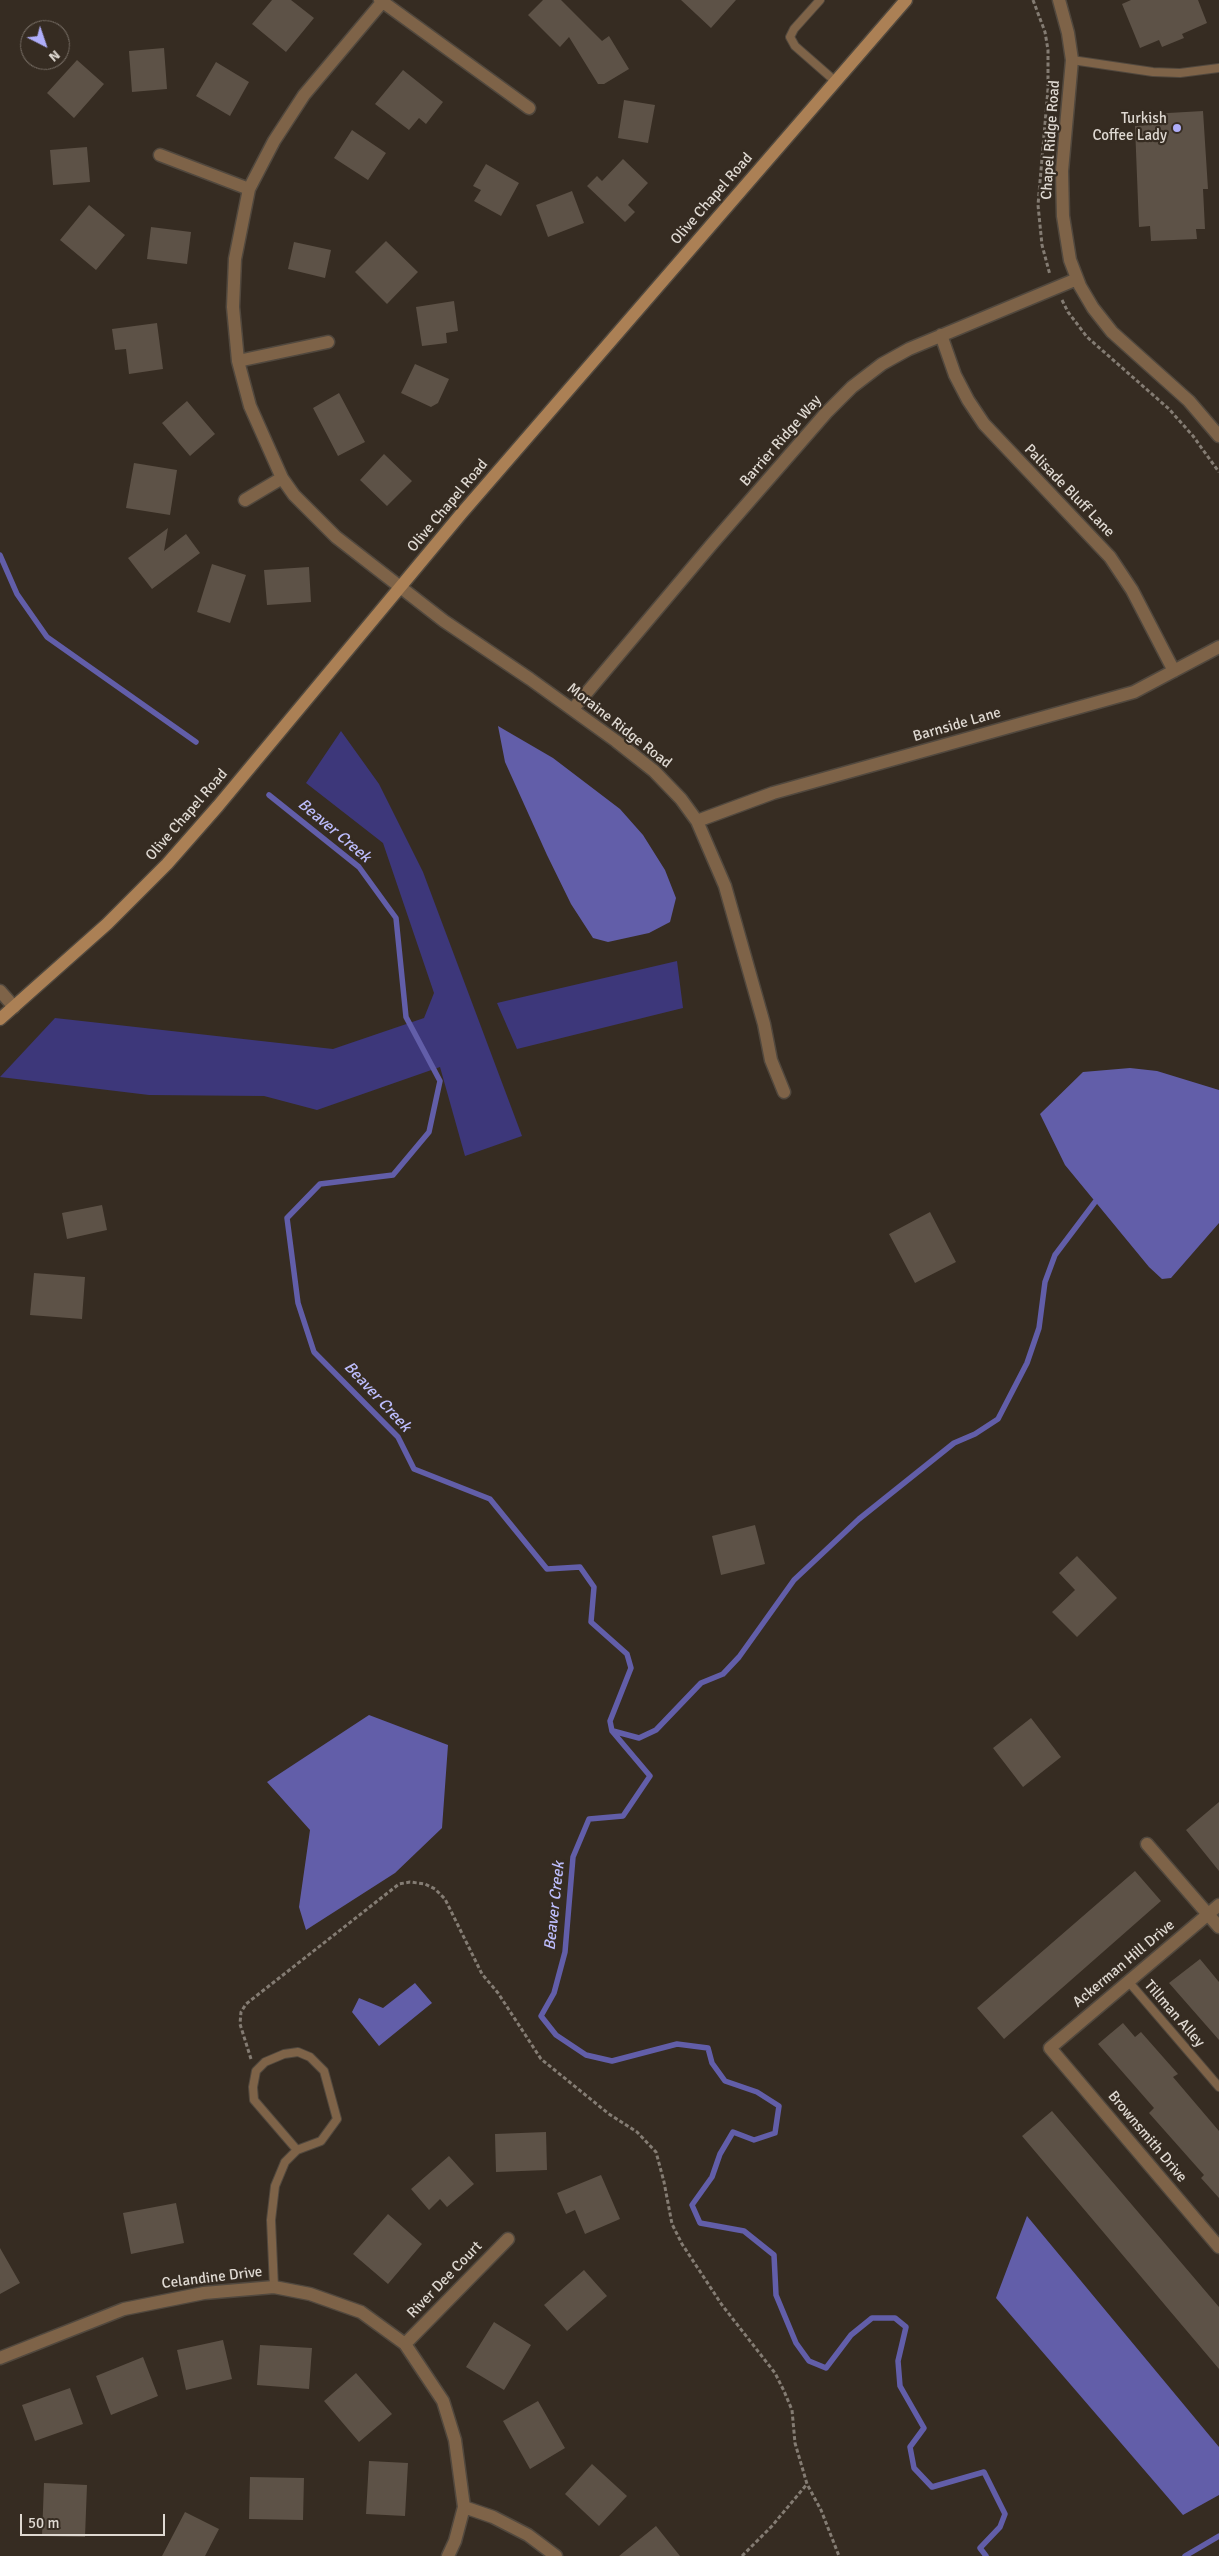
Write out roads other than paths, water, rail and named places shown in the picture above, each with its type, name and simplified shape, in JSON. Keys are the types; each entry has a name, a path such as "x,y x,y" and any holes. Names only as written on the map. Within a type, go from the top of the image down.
{"main road":[{"name":"Olive Chapel Road","path":"0,1019 107,924 166,864 461,514 906,0"}],"street":[{"name":"Chapel Ridge Road","path":"1058,0 1068,33 1072,60 1062,171 1063,216 1070,260 1093,308 1112,332 1189,401 1219,436"},
{"path":"382,1 529,108"},
{"name":"Moraine Ridge Road","path":"382,1 304,95 274,141 249,189 235,259 233,307 238,360 250,406 282,478 294,495 336,537 400,588 483,649 572,709 654,771 681,799 697,822 725,886 764,1024 772,1060 784,1092"},
{"path":"160,155 249,189"},
{"name":"Barrier Ridge Way","path":"572,709 826,413 852,387 882,364 941,335 1077,278"},
{"name":"Palisade Bluff Lane","path":"941,335 959,383 984,424 1110,557 1132,590 1174,671"},
{"path":"238,360 328,342"},
{"path":"245,500 282,478"},
{"name":"Barnside Lane","path":"697,822 773,793 1134,692 1219,647"},
{"path":"0,991 14,1007"},
{"path":"1147,1844 1219,1926"},
{"name":"Ackerman Hill Drive","path":"1050,2048 1219,1905"},
{"name":"Brownsmith Drive","path":"1050,2048 1219,2247"},
{"name":"River Dee Court","path":"405,2344 508,2239"},
{"name":"Celandine Drive","path":"0,2358 124,2309 204,2293 274,2287 310,2294 361,2312 405,2344 443,2401 455,2440 464,2507 455,2541 448,2556"},
{"path":"464,2507 493,2517 528,2535 556,2556"}],"lane":[{"path":"820,0 794,29 790,37 795,46 835,81"},
{"path":"1072,60 1153,72 1180,73 1219,68"},
{"name":"Tillman Alley","path":"1128,1981 1219,2088"},
{"path":"274,2287 271,2220 275,2186 285,2162 297,2150 321,2141 337,2119 324,2071 310,2057 298,2052 284,2054 265,2062 256,2071 253,2087 254,2100 297,2150"}],"waterway":[{"name":"Beaver Creek","path":"0,555 17,594 47,637 196,742"},
{"name":"Beaver Creek","path":"269,795 359,867 396,918 406,1017 440,1081 429,1132 393,1175 320,1184 287,1218 298,1303 314,1352 398,1437 414,1469 490,1499 547,1569 580,1567 594,1587 591,1622 627,1654 631,1668 610,1721 612,1731 650,1776 623,1816 589,1819 573,1857 565,1952 554,1993 541,2016 556,2035 586,2055 612,2061 677,2044 708,2048 712,2063 725,2081 757,2092 779,2106 775,2133 754,2140 733,2132 720,2154 712,2177 692,2205 700,2223 744,2231 774,2255 776,2295 796,2343 809,2361 826,2368 851,2335 872,2318 895,2318 906,2327 898,2361 900,2386 924,2428 910,2447 914,2468 932,2487 984,2472 1005,2514 1000,2527 980,2548 986,2556"},
{"path":"613,1731 639,1738 656,1730 701,1683 723,1674 739,1657 794,1580 859,1519 954,1443 975,1434 998,1419 1027,1363 1039,1328 1045,1282 1055,1255 1095,1202"},
{"path":"1185,2556 1219,2536"}],"place":[{"name":"Turkish Coffee Lady","path":"1177,128"}]}
